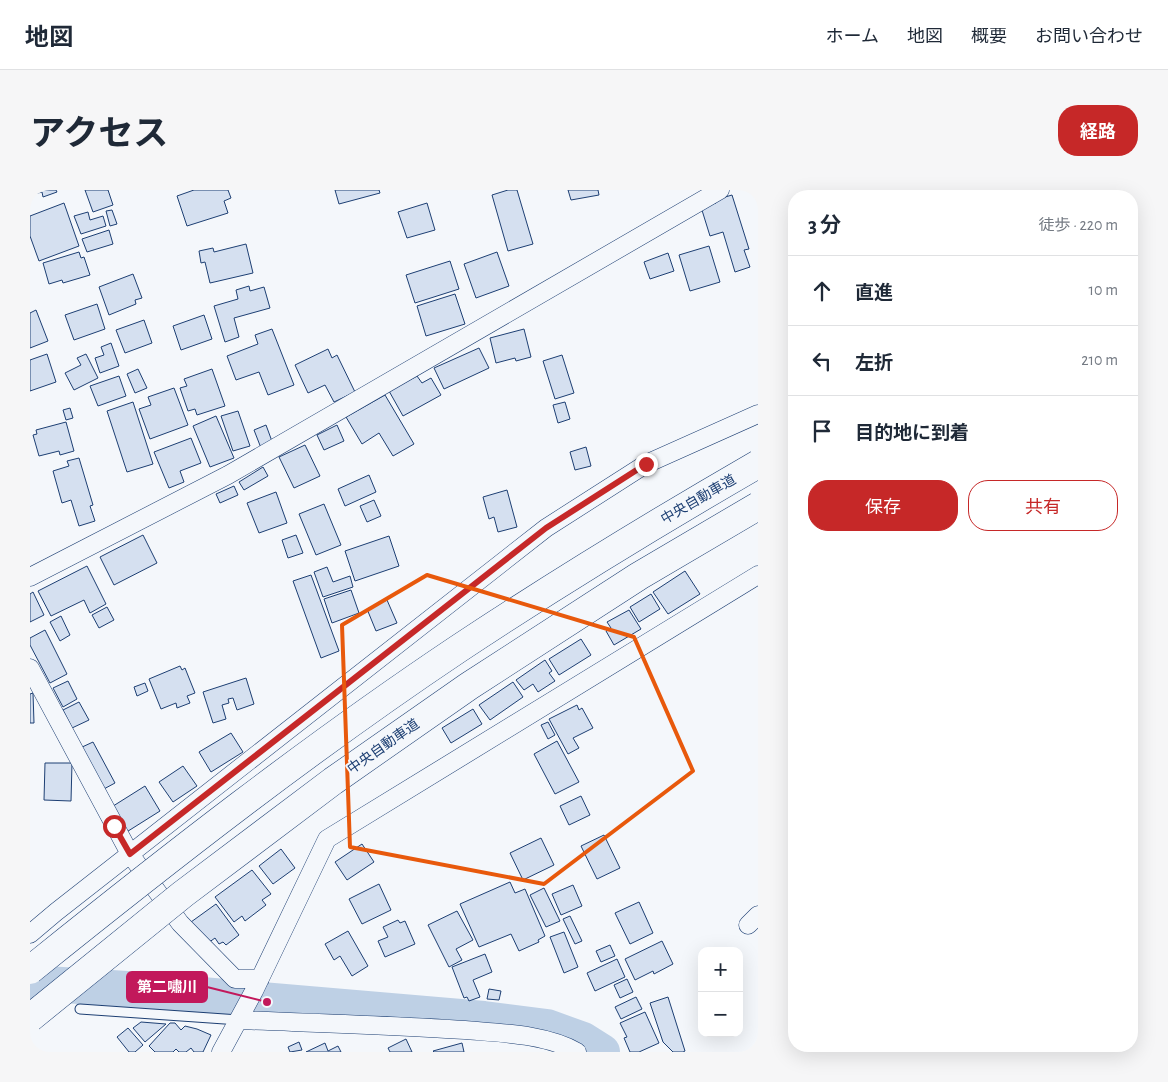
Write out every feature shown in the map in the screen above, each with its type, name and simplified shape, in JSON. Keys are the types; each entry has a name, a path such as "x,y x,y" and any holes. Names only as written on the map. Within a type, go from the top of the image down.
{"highway":[{"name":"中央自動車道","path":"30,970 161,865 305,757 458,650 623,543 758,464"},
{"name":"中央自動車道","path":"30,1018 183,894 333,781 493,670 639,576 758,506"}],"street":[{"path":"30,577 228,475 720,190"},
{"path":"30,934 546,528 646,464 758,414"},
{"path":"221,1052 257,985 326,839 758,575"},
{"path":"30,668 130,854 180,923 235,978 257,985"},
{"path":"241,1016 511,1034 542,1040 570,1048 577,1052"}],"lane":[{"path":"80,1009 241,1016"}],"highlighted area":[{"path":"427,575 634,637 693,771 544,884 350,847 342,625"}],"building":[{"path":"30,190 56,190 57,192 43,197 42,192 34,194"},
{"path":"85,190 108,190 113,205 93,212"},
{"path":"194,190 228,190 231,198 224,201 228,213 187,226 177,196"},
{"path":"335,190 379,190 380,193 339,204"},
{"path":"508,190 517,190 533,244 508,251 492,195"},
{"path":"568,190 598,190 599,195 571,200"},
{"path":"732,195 749,249 744,250 750,267 735,272 723,232 710,236 701,207 716,203 715,200"},
{"path":"64,203 79,246 39,261 30,236 30,216"},
{"path":"427,203 435,230 407,238 398,212"},
{"path":"112,210 117,224 110,226 106,211"},
{"path":"88,212 90,220 103,216 106,226 81,234 74,216"},
{"path":"109,230 113,244 87,252 82,239"},
{"path":"246,244 253,273 210,283 205,262 201,263 199,251 213,248 214,252"},
{"path":"709,246 720,282 690,291 679,255"},
{"path":"79,252 81,258 84,257 90,275 63,283 62,280 49,284 43,263"},
{"path":"497,252 509,286 476,298 464,264"},
{"path":"668,253 674,271 650,279 644,262"},
{"path":"450,261 459,289 415,303 406,275"},
{"path":"133,274 142,298 135,300 136,304 109,315 99,287"},
{"path":"249,286 250,291 264,287 270,308 234,318 239,337 225,342 214,306 238,299 236,290"},
{"path":"455,294 465,324 426,336 417,306"},
{"path":"97,304 105,329 74,340 65,315"},
{"path":"36,310 48,341 30,348 30,313"},
{"path":"204,315 212,339 181,350 173,326"},
{"path":"144,320 152,343 125,353 116,330"},
{"path":"272,329 294,385 268,395 259,372 236,380 227,356 258,344 255,335"},
{"path":"524,329 531,357 516,361 515,358 496,363 490,338"},
{"path":"111,343 119,366 100,373 95,358 104,355 101,347"},
{"path":"479,348 489,368 444,389 434,368"},
{"path":"328,349 332,358 337,355 355,392 334,402 325,385 308,393 295,365"},
{"path":"47,354 56,382 30,391 30,360"},
{"path":"86,354 98,378 74,390 65,373 81,365 77,358"},
{"path":"562,355 574,393 555,399 543,361"},
{"path":"138,369 147,388 135,393 127,374"},
{"path":"212,369 225,406 197,415 195,409 188,411 180,388 187,386 184,379"},
{"path":"119,376 126,396 98,406 90,386"},
{"path":"417,376 422,383 431,378 441,395 403,416 389,391"},
{"path":"174,388 188,425 150,439 139,409 151,405 148,397"},
{"path":"385,395 414,444 393,456 379,433 362,444 346,417"},
{"path":"133,402 153,464 127,472 107,411"},
{"path":"565,402 570,419 558,423 553,405"},
{"path":"70,408 73,418 66,420 63,410"},
{"path":"238,411 250,446 233,451 221,416"},
{"path":"216,416 234,458 210,467 193,426"},
{"path":"66,422 74,451 60,455 59,451 39,456 33,435 37,434 36,430"},
{"path":"266,425 273,444 261,448 254,430"},
{"path":"337,425 344,441 324,450 317,435"},
{"path":"191,438 201,463 180,471 184,482 169,488 154,452"},
{"path":"305,445 320,476 294,488 279,457"},
{"path":"586,447 591,466 575,470 570,452"},
{"path":"79,458 93,505 90,506 95,521 79,526 71,500 62,503 53,471 69,466 67,461"},
{"path":"263,467 268,476 244,490 239,482"},
{"path":"369,475 376,492 345,506 338,489"},
{"path":"234,486 238,495 220,503 216,494"},
{"path":"507,490 517,527 498,532 494,517 489,519 483,497"},
{"path":"276,492 287,523 259,533 247,503"},
{"path":"374,500 381,516 367,522 360,506"},
{"path":"324,504 341,545 316,555 299,514"},
{"path":"143,535 157,563 114,585 100,557"},
{"path":"296,535 303,553 288,558 282,540"},
{"path":"389,536 399,566 355,581 345,551"},
{"path":"87,566 106,604 90,613 84,600 51,616 38,591"},
{"path":"327,567 333,582 350,576 353,587 323,597 314,572"},
{"path":"685,571 700,594 668,614 653,592"},
{"path":"311,575 339,651 321,658 293,581"},
{"path":"351,590 359,613 332,623 324,599"},
{"path":"33,592 44,615 30,622 30,594"},
{"path":"651,594 660,609 639,622 630,607"},
{"path":"387,600 397,623 376,631 367,609"},
{"path":"107,607 114,620 99,628 92,615"},
{"path":"629,610 641,629 614,645 606,631 611,628 607,622"},
{"path":"61,616 70,635 60,641 50,622"},
{"path":"45,630 67,674 50,683 30,645 30,638"},
{"path":"581,639 591,655 559,675 549,659"},
{"path":"545,660 552,671 549,673 555,681 538,692 533,684 524,690 516,680"},
{"path":"180,666 182,670 185,668 195,693 187,696 190,703 177,708 176,703 161,709 149,679"},
{"path":"246,678 254,704 237,710 233,698 228,699 229,703 222,705 226,719 213,723 203,692"},
{"path":"68,681 77,699 63,707 53,688"},
{"path":"513,682 523,697 490,720 479,705"},
{"path":"145,683 148,691 137,696 134,687"},
{"path":"33,693 34,723 30,723 30,694"},
{"path":"79,702 89,720 72,728 63,710"},
{"path":"577,705 579,710 582,708 593,728 573,738 579,748 568,754 549,719"},
{"path":"473,709 482,724 451,743 442,728"},
{"path":"548,722 555,735 548,739 541,725"},
{"path":"231,733 243,752 211,772 199,752"},
{"path":"557,741 579,782 555,794 534,754"},
{"path":"93,742 115,783 102,790 80,748"},
{"path":"45,763 72,763 71,801 44,800"},
{"path":"183,766 197,786 173,802 159,782"},
{"path":"145,786 160,811 125,833 110,808"},
{"path":"581,796 590,815 569,825 560,806"},
{"path":"604,835 620,868 597,879 581,846"},
{"path":"541,838 554,865 523,880 510,853"},
{"path":"362,844 374,862 347,880 335,862"},
{"path":"281,849 295,868 273,884 259,866"},
{"path":"252,870 271,894 262,900 266,905 245,921 242,916 234,922 215,897"},
{"path":"510,882 515,893 525,889 545,936 538,940 539,942 519,951 511,934 479,947 460,904"},
{"path":"379,884 391,910 362,924 349,899"},
{"path":"573,885 582,906 561,915 552,894"},
{"path":"544,888 560,921 546,927 530,895"},
{"path":"639,902 653,933 630,944 615,913"},
{"path":"216,904 239,935 226,945 223,942 219,944 215,938 208,943 191,922"},
{"path":"457,911 473,940 456,949 462,960 449,967 428,925"},
{"path":"570,916 582,941 575,944 563,919"},
{"path":"398,920 400,923 405,921 415,944 385,957 378,941 388,937 383,927"},
{"path":"348,931 368,966 352,976 340,956 334,960 325,944"},
{"path":"564,932 578,967 564,973 550,937"},
{"path":"662,941 673,964 654,974 653,971 635,980 625,959"},
{"path":"610,945 615,956 601,962 596,951"},
{"path":"485,954 492,972 473,980 480,997 469,1001 467,997 464,998 452,967"},
{"path":"617,959 625,977 595,991 587,973"},
{"path":"627,979 633,992 620,998 614,985"},
{"path":"489,989 501,991 499,1000 487,999"},
{"path":"636,997 642,1009 621,1019 615,1007"},
{"path":"668,997 685,1051 683,1052 673,1052 663,1042 650,1003"},
{"path":"645,1012 659,1043 639,1052 630,1052 624,1038 627,1037 620,1023"},
{"path":"141,1022 166,1024 145,1042 133,1028"},
{"path":"170,1023 175,1023 181,1030 185,1026 211,1035 203,1052 194,1052 191,1048 186,1052 179,1052 176,1049 173,1052 155,1052 149,1046"},
{"path":"128,1028 143,1045 135,1052 129,1052 117,1037"},
{"path":"406,1039 412,1052 390,1052 388,1048"},
{"path":"299,1042 302,1050 290,1052 288,1047"},
{"path":"325,1043 328,1051 338,1046 341,1052 306,1052"},
{"path":"462,1043 464,1052 433,1051"}],"waterway":[{"path":"30,983 143,990 484,1019 547,1027 583,1040 602,1052"}],"place":[{"name":"第二嘯川","path":"267,1002"}],"route":[{"path":"114,826 130,854 546,528 646,464"}]}
